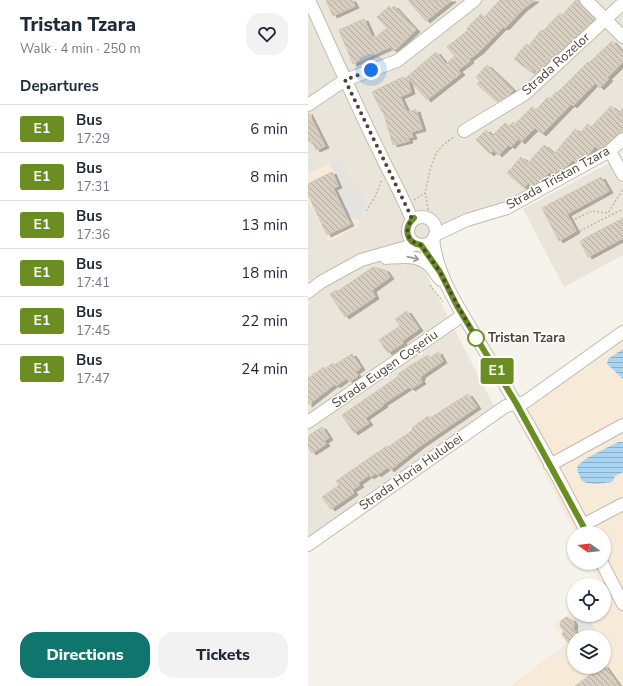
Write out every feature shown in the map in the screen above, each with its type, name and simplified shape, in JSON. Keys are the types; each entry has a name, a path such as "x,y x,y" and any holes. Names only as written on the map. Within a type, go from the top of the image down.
{"street":[{"path":"309,0 345,80 384,162 406,204 436,230 434,237 434,250 440,272 446,285 516,403 583,526"},
{"path":"308,105 345,80 397,61 475,0"},
{"path":"586,0 623,37"},
{"name":"Strada Rozelor","path":"464,131 525,94 623,3"},
{"name":"Strada Tristan Tzara","path":"434,237 468,220 507,208 610,151 623,139"},
{"path":"610,151 623,175"},
{"path":"423,219 408,227 408,235 410,239 419,245 440,272"},
{"name":"Strada Tristan Tzara","path":"423,219 468,220"},
{"name":"Strada Tristan Tzara","path":"446,285 441,247 449,234 468,220"},
{"path":"374,255 408,235"},
{"path":"308,292 321,282 360,260 374,255 430,242 434,237"},
{"path":"360,260 412,257 428,264 446,285"},
{"name":"Strada Eugen Coșeriu","path":"308,422 463,315"},
{"name":"Strada Horia Hulubei","path":"308,545 506,406 525,402 623,332"},
{"path":"550,465 623,425"},
{"path":"590,526 623,504"},
{"path":"606,570 623,604"}],"path":[{"path":"423,219 428,208 425,193 430,170 436,153 449,141 464,131"},
{"path":"366,211 379,190 382,176"},
{"path":"608,213 623,189"},
{"path":"406,204 425,193"},
{"path":"580,231 623,209"},
{"path":"576,219 592,211 608,213"},
{"path":"428,281 444,305"}],"shaded area":[{"path":"308,0 623,0 623,137 415,253 495,408 308,540"},
{"path":"340,158 369,201 358,227 329,242 308,200 308,174"},
{"path":"340,159 368,201 360,221 348,217 334,189 340,186 330,164"},
{"path":"611,162 623,185 623,255 564,287 523,209"},
{"path":"623,337 623,686 512,686 511,685 566,644 553,624 567,615 567,622 611,622 611,578 598,578 594,570 611,570 611,526 571,526 513,412"},
{"path":"575,622 590,622 596,630 577,630"}],"water":[{"path":"623,349 623,379 607,364 608,359"},
{"path":"618,442 623,442 623,472 615,476 612,482 597,484 582,481 577,470 578,465 587,458"}],"building":[{"path":"326,0 352,0 355,6 333,16"},
{"path":"408,0 452,0 426,21"},
{"path":"500,0 535,0 523,9 505,28 503,27 479,52 469,59 470,61 458,70 461,73 427,100 407,77 436,52 446,64 455,56 447,47 468,30 467,28 481,14 484,17"},
{"path":"576,0 579,0 581,5 595,19 536,73 532,70 531,72 514,59 526,44 529,46 541,30 543,31 560,13 562,15"},
{"path":"389,6 391,9 394,6 416,30 394,51 390,47 353,64 339,30 364,19 372,37 374,36 375,38 387,28 377,17"},
{"path":"612,41 623,53 623,62 607,78 609,79 600,88 595,83 573,106 571,104 542,134 535,128 521,142 518,139 511,147 509,145 498,155 494,150 490,154 476,140 486,130 492,136 505,123 509,126 513,122 515,124 532,107 536,110 548,97 550,99 556,92 557,93 588,62 589,63"},
{"path":"487,65 513,90 508,96 497,102 477,84 480,81 476,77"},
{"path":"403,77 404,79 407,77 411,92 400,97 407,112 416,110 422,129 411,132 413,137 408,138 409,141 393,145 383,111 382,112 372,92"},
{"path":"611,106 619,113 623,108 623,132 618,133 606,145 598,149 595,146 589,154 575,162 573,160 567,166 552,174 549,172 542,180 531,186 528,183 524,188 507,173 521,157 528,163 544,145 554,154 575,129 580,133 588,124 591,127"},
{"path":"308,112 325,146 316,150 311,140 308,142"},
{"path":"332,172 338,186 333,188 350,224 327,235 308,195 308,184"},
{"path":"601,177 609,191 567,214 576,231 559,241 542,208"},
{"path":"623,218 623,238 588,257 580,241"},
{"path":"373,267 385,270 390,277 372,290 375,297 345,317 330,294 337,290 338,291"},
{"path":"407,311 419,329 402,341 403,343 388,353 379,340 400,326 395,319"},
{"path":"438,352 443,361 421,376 422,377 420,379 422,382 411,389 409,387 383,404 384,405 365,418 369,423 354,433 342,415 399,376 398,374 413,364 428,355 430,358"},
{"path":"352,354 361,368 355,372 358,376 349,382 347,378 336,386 335,384 308,405 308,378 324,367 325,369 333,363 334,365"},
{"path":"468,394 477,407 420,446 390,470 388,467 377,475 376,473 370,477 369,475 358,483 360,485 352,490 354,493 331,509 322,497 339,485 336,481 413,430 412,428 428,416 430,418"},
{"path":"322,427 329,438 324,441 326,444 312,453 308,446 308,436"},
{"path":"566,617 567,622 573,622 574,624 574,630 567,630 567,641 562,634 564,632 560,625 561,621"},
{"path":"591,674 610,674 619,686 575,686"}],"bus line":[{"name":"E1","path":"414,218 410,222 407,231 410,239 421,245 440,272 457,306 516,403 583,526"}],"place":[{"name":"Tristan Tzara","path":"476,338"}],"route":[{"path":"371,70 345,80 384,162 406,204 412,220 407,231 410,239 421,245 440,272 457,306 476,338"}]}
